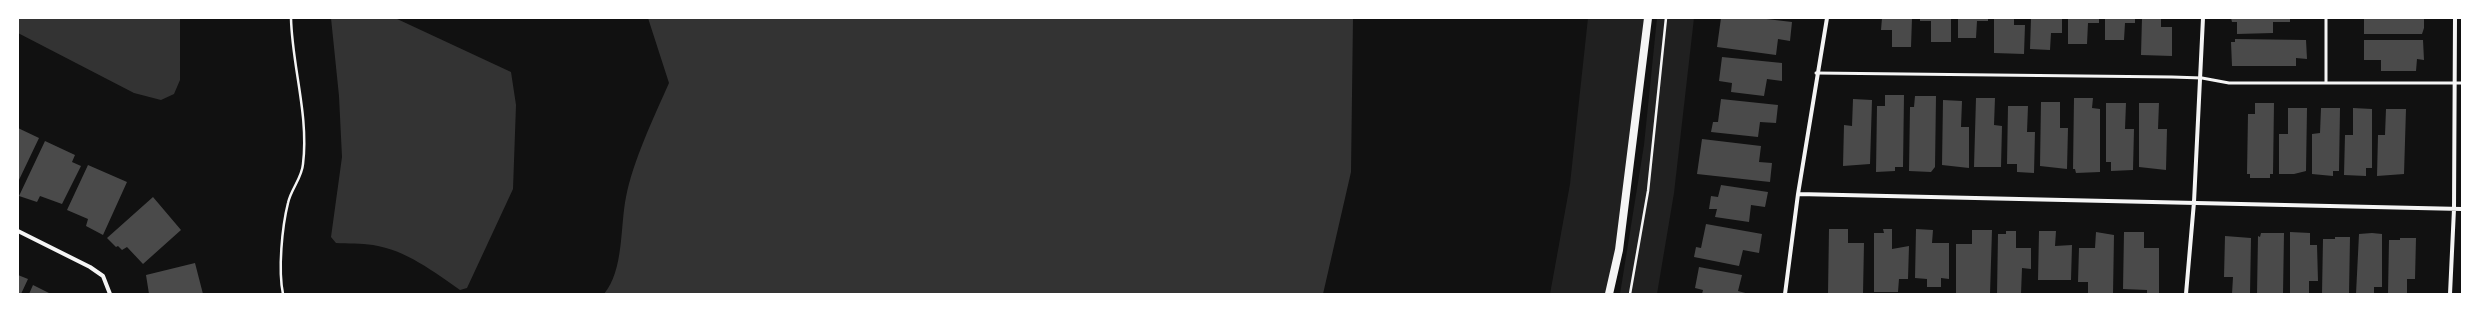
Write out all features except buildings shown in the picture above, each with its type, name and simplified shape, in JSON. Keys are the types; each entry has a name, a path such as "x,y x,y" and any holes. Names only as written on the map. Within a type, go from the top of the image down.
{"main road":[{"path":"1609,294 1619,250 1648,18"}],"street":[{"path":"1785,294 1816,73 1827,18"},
{"path":"2186,294 2202,78 2203,18"},
{"path":"2450,294 2454,208 2455,18"},
{"path":"1798,194 2462,209"},
{"path":"18,231 90,267 103,276 110,294"}],"lane":[{"path":"2326,18 2326,83"},
{"path":"1816,73 2202,78 2228,83 2462,83"}],"path":[{"path":"283,294 282,261 288,203 300,175 304,153 302,102 291,18"},
{"path":"1630,294 1648,191 1666,18"}],"shaded area":[{"path":"18,18 180,18 180,80 174,94 161,100 134,93 18,33"},
{"path":"331,18 395,18 511,72 516,105 513,189 467,288 460,290 419,263 397,252 373,245 336,243 331,237 342,157 339,96"},
{"path":"648,18 1353,18 1351,172 1323,294 604,294 615,273 618,261 624,209 629,183 644,139 669,83"},
{"path":"1588,18 1648,18 1609,294 1550,294 1570,184"},
{"path":"1657,18 1694,18 1674,193 1657,294 1620,294 1644,145"}]}
